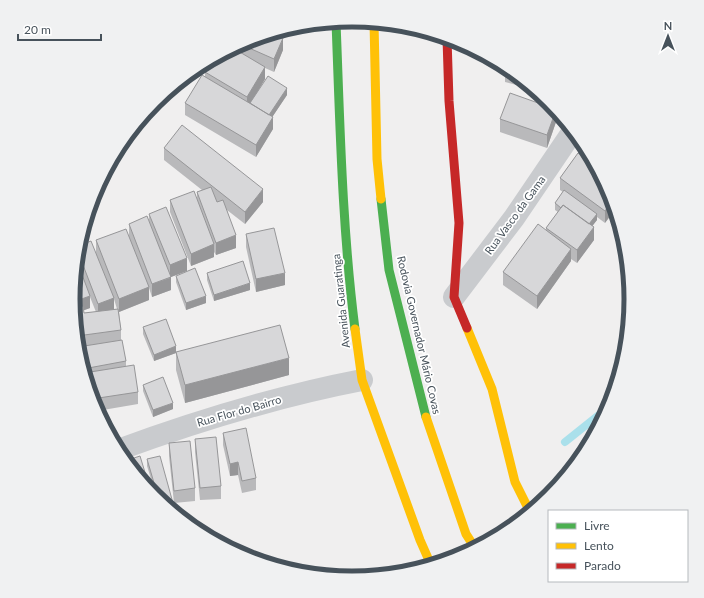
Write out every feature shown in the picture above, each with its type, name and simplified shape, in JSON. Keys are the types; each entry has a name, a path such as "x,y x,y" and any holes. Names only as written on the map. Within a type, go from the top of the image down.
{"main road":[{"name":"Avenida Guaratinga","path":"336,28 344,192 351,294 362,380 420,540 429,560"},
{"name":"Rodovia Governador Mário Covas","path":"374,28 377,159 389,270 422,406 466,534 472,543"},
{"path":"447,44 449,101 459,223 454,297 492,389 515,482 527,507"},
{"path":"466,534 470,544"}],"street":[{"name":"Rua Vasco da Gama","path":"454,297 514,218 570,136"},
{"name":"Rua Flor do Bairro","path":"125,448 225,414 323,387 362,380"}],"building":[{"path":"280,36 283,38 274,59 249,48"},
{"path":"239,52 265,67 247,97 205,72 216,63"},
{"path":"202,75 273,117 256,145 185,103"},
{"path":"268,76 287,88 269,115 250,103"},
{"path":"510,93 541,104 554,117 547,135 500,119"},
{"path":"182,125 263,189 245,212 164,148"},
{"path":"578,153 584,157 588,163 608,207 605,211 560,178"},
{"path":"211,187 217,202 223,200 236,235 216,243 197,192"},
{"path":"564,190 597,214 589,224 563,205 561,208 555,203"},
{"path":"194,191 214,244 191,254 170,200"},
{"path":"563,205 594,227 577,250 546,228"},
{"path":"166,207 187,258 170,265 149,214"},
{"path":"147,216 171,277 152,284 129,224"},
{"path":"538,224 571,249 537,296 503,272"},
{"path":"274,228 285,273 256,279 246,234"},
{"path":"126,229 149,287 119,299 96,240"},
{"path":"91,241 114,298 98,304 82,263 86,243"},
{"path":"243,261 250,283 214,295 207,273"},
{"path":"195,268 206,296 186,303 176,276"},
{"path":"81,273 90,296 80,300"},
{"path":"80,306 83,306 84,313 118,309 121,330 82,335"},
{"path":"166,319 176,346 154,355 143,327"},
{"path":"280,325 289,358 185,385 176,352"},
{"path":"122,340 126,361 89,368 84,346"},
{"path":"134,365 138,392 99,398 90,372"},
{"path":"163,377 173,403 153,410 143,385"},
{"path":"246,428 256,478 242,481 238,462 230,464 223,433"},
{"path":"216,437 221,486 200,488 195,439"},
{"path":"190,441 195,488 174,491 169,443"},
{"path":"140,456 147,477 136,465 132,459"},
{"path":"160,456 173,504 155,486 147,459"}],"waterway":[{"path":"565,442 597,416"}],"traffic: fast":[{"path":"336,28 344,214 355,329"},
{"path":"381,199 389,270 426,417"}],"traffic: slow":[{"path":"374,28 377,159 381,199"},
{"path":"467,328 492,389 515,482 527,507"},
{"path":"355,329 362,380 420,540 429,560"},
{"path":"426,417 466,534 472,543"}],"traffic: jam":[{"path":"447,44 449,101 459,223 454,297 467,328"}]}
